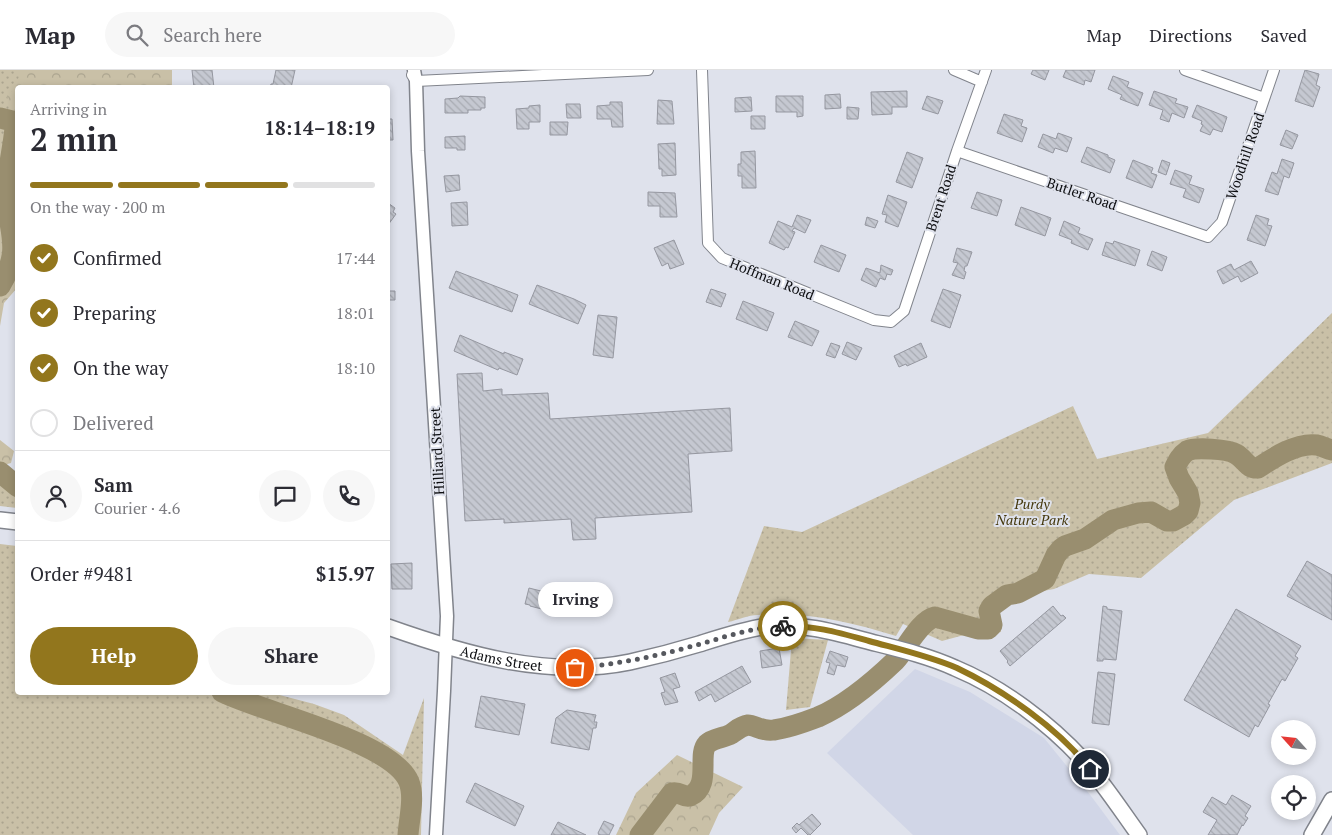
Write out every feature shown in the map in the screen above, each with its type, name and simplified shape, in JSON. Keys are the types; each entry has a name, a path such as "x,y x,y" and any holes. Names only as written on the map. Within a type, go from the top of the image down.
{"main road":[{"name":"Adams Street","path":"390,628 446,647 543,667 575,668 629,662 768,626 800,626 830,630 902,650 956,668 988,684 1023,707 1064,741 1084,762 1139,835"},
{"path":"1312,835 1332,800"}],"street":[{"path":"408,70 415,76 648,70"},
{"name":"Hoffman Road","path":"702,70 708,243 722,258 874,320 891,322"},
{"path":"954,70 982,82"},
{"name":"Brent Road","path":"891,322 904,311 986,70"},
{"path":"1185,70 1264,98"},
{"name":"Woodhill Road","path":"1208,237 1222,222 1274,70"},
{"name":"Hilliard Street","path":"415,76 447,616 436,835"},
{"name":"Butler Road","path":"957,151 1208,237"}],"shaded area":[{"path":"915,669 970,692 1044,738 1120,835 913,835 827,753"}],"green space":[{"path":"0,70 172,70 172,85 15,85 15,290 4,303 0,326"},
{"path":"0,70 19,70 15,89 7,95 15,156 15,177 8,172 7,187 13,250 10,266 0,286"},
{"name":"Purdy Nature Park","path":"1332,313 1332,463 1234,500 1141,578 1089,574 1054,589 1001,597 1001,632 964,635 942,641 903,624 896,636 845,622 811,616 754,615 728,622 764,526 802,532 1073,406 1097,459 1208,433"},
{"path":"0,440 14,451 11,463 0,466"},
{"path":"0,472 15,485 15,508 0,506"},
{"path":"0,544 15,546 15,695 280,695 314,704 344,715 403,755 424,698 421,835 0,835"},
{"path":"792,638 828,640 810,707 786,710"},
{"path":"677,755 743,787 719,813 709,835 616,835 636,793"}],"building":[{"path":"192,70 212,70 214,85 194,85"},
{"path":"276,70 295,70 292,85 271,85 273,84"},
{"path":"1033,70 1049,70 1045,80 1031,74"},
{"path":"1066,70 1095,70 1091,82 1085,80 1084,85 1063,77"},
{"path":"1305,70 1319,74 1316,85 1320,87 1313,107 1295,101"},
{"path":"1113,76 1129,82 1127,87 1143,93 1138,106 1120,99 1122,95 1108,89"},
{"path":"907,91 907,107 892,107 892,114 872,115 871,92"},
{"path":"1154,91 1177,99 1175,103 1188,107 1184,118 1172,113 1169,122 1160,119 1163,110 1149,105"},
{"path":"840,94 841,108 825,109 825,95"},
{"path":"460,96 485,97 485,108 481,108 481,110 468,110 468,113 445,113 445,99 458,98"},
{"path":"776,96 803,96 803,116 797,117 797,112 776,112"},
{"path":"927,96 943,101 938,114 922,109"},
{"path":"751,97 752,111 735,112 735,98"},
{"path":"658,100 672,101 674,124 657,124"},
{"path":"610,102 622,102 623,127 612,127 611,119 597,119 597,106 610,105"},
{"path":"566,104 580,104 581,118 567,118"},
{"path":"540,105 540,122 529,122 529,129 517,129 516,109"},
{"path":"1197,105 1227,117 1222,132 1213,129 1210,135 1200,131 1203,125 1201,124 1202,121 1192,117"},
{"path":"847,107 859,108 858,119 847,119"},
{"path":"1004,114 1023,120 1021,126 1027,128 1022,142 997,133"},
{"path":"751,116 765,116 765,129 751,129"},
{"path":"390,119 392,119 393,140 390,140"},
{"path":"550,122 568,122 567,135 550,135"},
{"path":"1286,130 1298,135 1292,149 1280,145"},
{"path":"1058,133 1072,138 1067,152 1055,148 1053,153 1038,147 1043,134 1056,139"},
{"path":"465,136 465,150 445,148 445,137"},
{"path":"675,143 676,175 662,176 662,169 659,169 658,144"},
{"path":"1087,147 1108,155 1108,157 1115,160 1110,173 1081,162"},
{"path":"755,151 756,188 742,188 742,176 738,176 741,152"},
{"path":"907,152 923,158 912,188 896,182"},
{"path":"1282,159 1294,163 1289,178 1284,176 1278,195 1265,191 1272,172 1277,174"},
{"path":"1133,160 1153,168 1151,173 1157,175 1152,188 1126,178"},
{"path":"1162,160 1170,163 1166,175 1158,172"},
{"path":"1175,170 1192,176 1189,184 1204,189 1199,203 1183,197 1186,189 1170,184"},
{"path":"459,175 460,190 446,192 444,176"},
{"path":"648,192 675,193 677,217 660,217 660,206 648,206"},
{"path":"977,192 1002,200 997,216 971,208"},
{"path":"888,195 907,202 898,227 885,222 887,215 882,214"},
{"path":"467,202 468,225 452,226 451,203"},
{"path":"390,204 395,208 393,212 396,214 390,222"},
{"path":"1021,207 1051,218 1045,236 1015,225"},
{"path":"797,215 811,220 805,233 794,228 792,231 795,232 788,248 786,247 784,250 769,243 778,221 792,227"},
{"path":"1256,215 1269,219 1267,225 1272,226 1265,246 1247,240"},
{"path":"867,217 878,221 875,228 865,225"},
{"path":"1064,221 1080,228 1078,233 1093,239 1088,250 1071,243 1072,240 1059,235"},
{"path":"674,240 684,264 670,269 668,263 662,266 654,248"},
{"path":"1114,241 1140,250 1135,266 1102,255 1106,242 1113,244"},
{"path":"821,245 846,255 839,272 814,262"},
{"path":"957,248 972,252 967,266 965,266 964,279 952,275 958,263 953,262"},
{"path":"1152,251 1167,257 1162,271 1147,265"},
{"path":"1251,261 1258,273 1241,282 1238,276 1223,284 1217,271 1231,264 1234,270"},
{"path":"881,265 893,270 891,275 887,274 885,280 880,278 876,287 861,280 866,268 880,273"},
{"path":"456,271 518,295 512,312 449,288"},
{"path":"537,285 586,305 578,324 529,304"},
{"path":"711,289 726,294 721,307 706,302"},
{"path":"943,289 961,295 950,328 931,321"},
{"path":"390,291 395,291 395,300 390,300"},
{"path":"743,301 774,313 767,331 736,319"},
{"path":"598,315 617,317 613,358 593,355"},
{"path":"795,321 819,331 812,346 788,337"},
{"path":"460,335 504,354 504,352 523,359 517,375 499,368 498,370 454,351"},
{"path":"847,342 862,348 856,360 842,354"},
{"path":"831,343 840,346 835,358 826,355"},
{"path":"921,343 927,357 907,366 906,364 899,367 894,356"},
{"path":"482,373 483,391 502,389 502,395 548,393 550,419 730,408 732,451 688,454 692,512 595,518 596,539 573,540 571,519 504,523 504,519 465,521 457,374"},
{"path":"1307,561 1332,575 1332,620 1287,596"},
{"path":"412,563 412,589 392,589 391,564"},
{"path":"529,588 565,597 561,614 525,604"},
{"path":"1053,606 1061,616 1063,615 1066,618 1010,666 1000,651"},
{"path":"1103,606 1107,607 1107,609 1122,611 1116,660 1103,659 1103,661 1097,661"},
{"path":"1236,609 1301,646 1295,656 1298,658 1285,681 1282,679 1258,727 1255,725 1249,737 1184,700"},
{"path":"779,648 782,665 762,668 760,651"},
{"path":"830,651 848,657 845,667 837,665 834,675 827,673 830,663 826,662"},
{"path":"742,666 751,682 715,702 711,694 699,701 695,692"},
{"path":"1098,672 1115,674 1109,725 1092,723"},
{"path":"675,673 680,687 673,689 678,702 665,705 661,693 665,692 660,678"},
{"path":"481,696 525,704 519,735 475,727"},
{"path":"567,710 596,715 594,722 597,722 596,728 593,728 589,750 551,743 556,718"},
{"path":"475,783 524,806 515,826 466,802"},
{"path":"1232,795 1251,806 1245,816 1248,818 1237,835 1208,835 1217,820 1203,812 1212,797 1226,805"},
{"path":"812,814 821,824 810,835 801,828 796,833 792,828 797,823 799,825"},
{"path":"604,821 614,825 609,835 599,835 598,833"},
{"path":"558,822 586,835 551,835"}],"waterway":[{"path":"0,118 12,121 15,128 7,193 13,250 7,272 0,286"},
{"path":"640,835 672,793 690,796 697,791 701,785 704,749 709,742 748,725 766,730 774,730 802,723 828,712 849,700 878,677 900,656 924,624 935,617 978,629 988,629 992,625 989,611 992,606 1007,595 1018,593 1045,579 1056,555 1061,549 1085,539 1113,520 1138,513 1151,512 1167,521 1173,521 1184,515 1188,511 1190,503 1188,493 1175,467 1181,456 1187,451 1204,449 1232,452 1251,467 1258,468 1293,448 1301,446 1317,445 1332,450"},
{"path":"0,472 15,484"},
{"path":"229,695 353,741 379,753 398,767 411,788 412,801 408,835"}],"way so far":[{"path":"575,668 629,662 733,634 768,626 783,626"}],"place":[{"name":"Irving","path":"575,668"}],"route":[{"path":"783,626 830,630 910,652 956,668 988,684 1023,707 1064,741 1090,769"}]}
